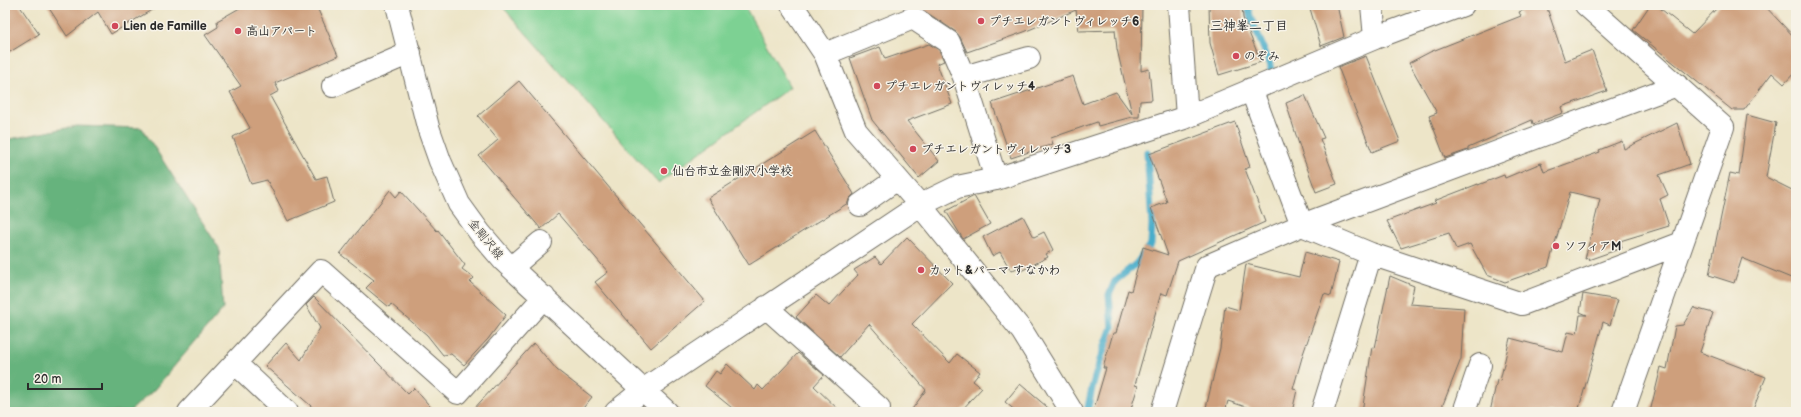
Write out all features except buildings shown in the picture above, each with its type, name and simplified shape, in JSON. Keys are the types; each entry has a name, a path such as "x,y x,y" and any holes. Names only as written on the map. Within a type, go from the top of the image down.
{"street":[{"name":"金剛沢線","path":"397,5 428,127 440,162 459,204 480,233 513,269 667,412"},
{"path":"792,5 826,54 856,131 920,205 1022,331 1072,412"},
{"path":"1179,5 1188,117"},
{"path":"1372,5 1375,38"},
{"path":"616,412 643,390 920,205 957,187 996,179 1188,117 1375,38 1463,5"},
{"path":"1586,5 1723,127 1623,412"},
{"path":"826,54 913,18 950,42 964,77 996,179"},
{"path":"333,86 410,53"},
{"path":"964,77 1029,58"},
{"path":"1162,412 1207,266 1302,225 1677,85"},
{"path":"1252,90 1302,225 1371,254 1522,304 1682,244"},
{"path":"860,205 897,179"},
{"path":"513,269 519,261 540,242"},
{"path":"1322,412 1371,254"},
{"path":"189,412 321,271 458,393 544,298"},
{"path":"766,307 879,408"},
{"path":"235,363 287,412"},
{"path":"1464,412 1480,365"}],"green space":[{"path":"501,5 744,5 790,87 658,183"},
{"path":"77,126 142,128 219,248 223,309 153,391 129,412 5,412 5,140"}],"waterway":[{"path":"1248,5 1250,16 1271,66 1270,75 1268,76"},
{"path":"1087,412 1100,360 1112,327 1109,295 1115,281 1136,264 1151,244 1152,224 1147,152"}],"place":[{"name":"プチエレガントヴィレッチ6","path":"981,21"},
{"name":"Lien de Famille","path":"115,26"},
{"name":"高山アパート","path":"238,31"},
{"name":"のぞみ","path":"1236,56"},
{"name":"プチエレガントヴィレッチ4","path":"877,86"},
{"name":"プチエレガントヴィレッチ3","path":"913,149"},
{"name":"仙台市立金剛沢小学校","path":"664,171"},
{"name":"ソフィアM","path":"1556,246"},
{"name":"カット&パーマ すなかわ","path":"921,270"}],"district":[{"name":"三神峯二丁目","path":"1249,25"}]}
